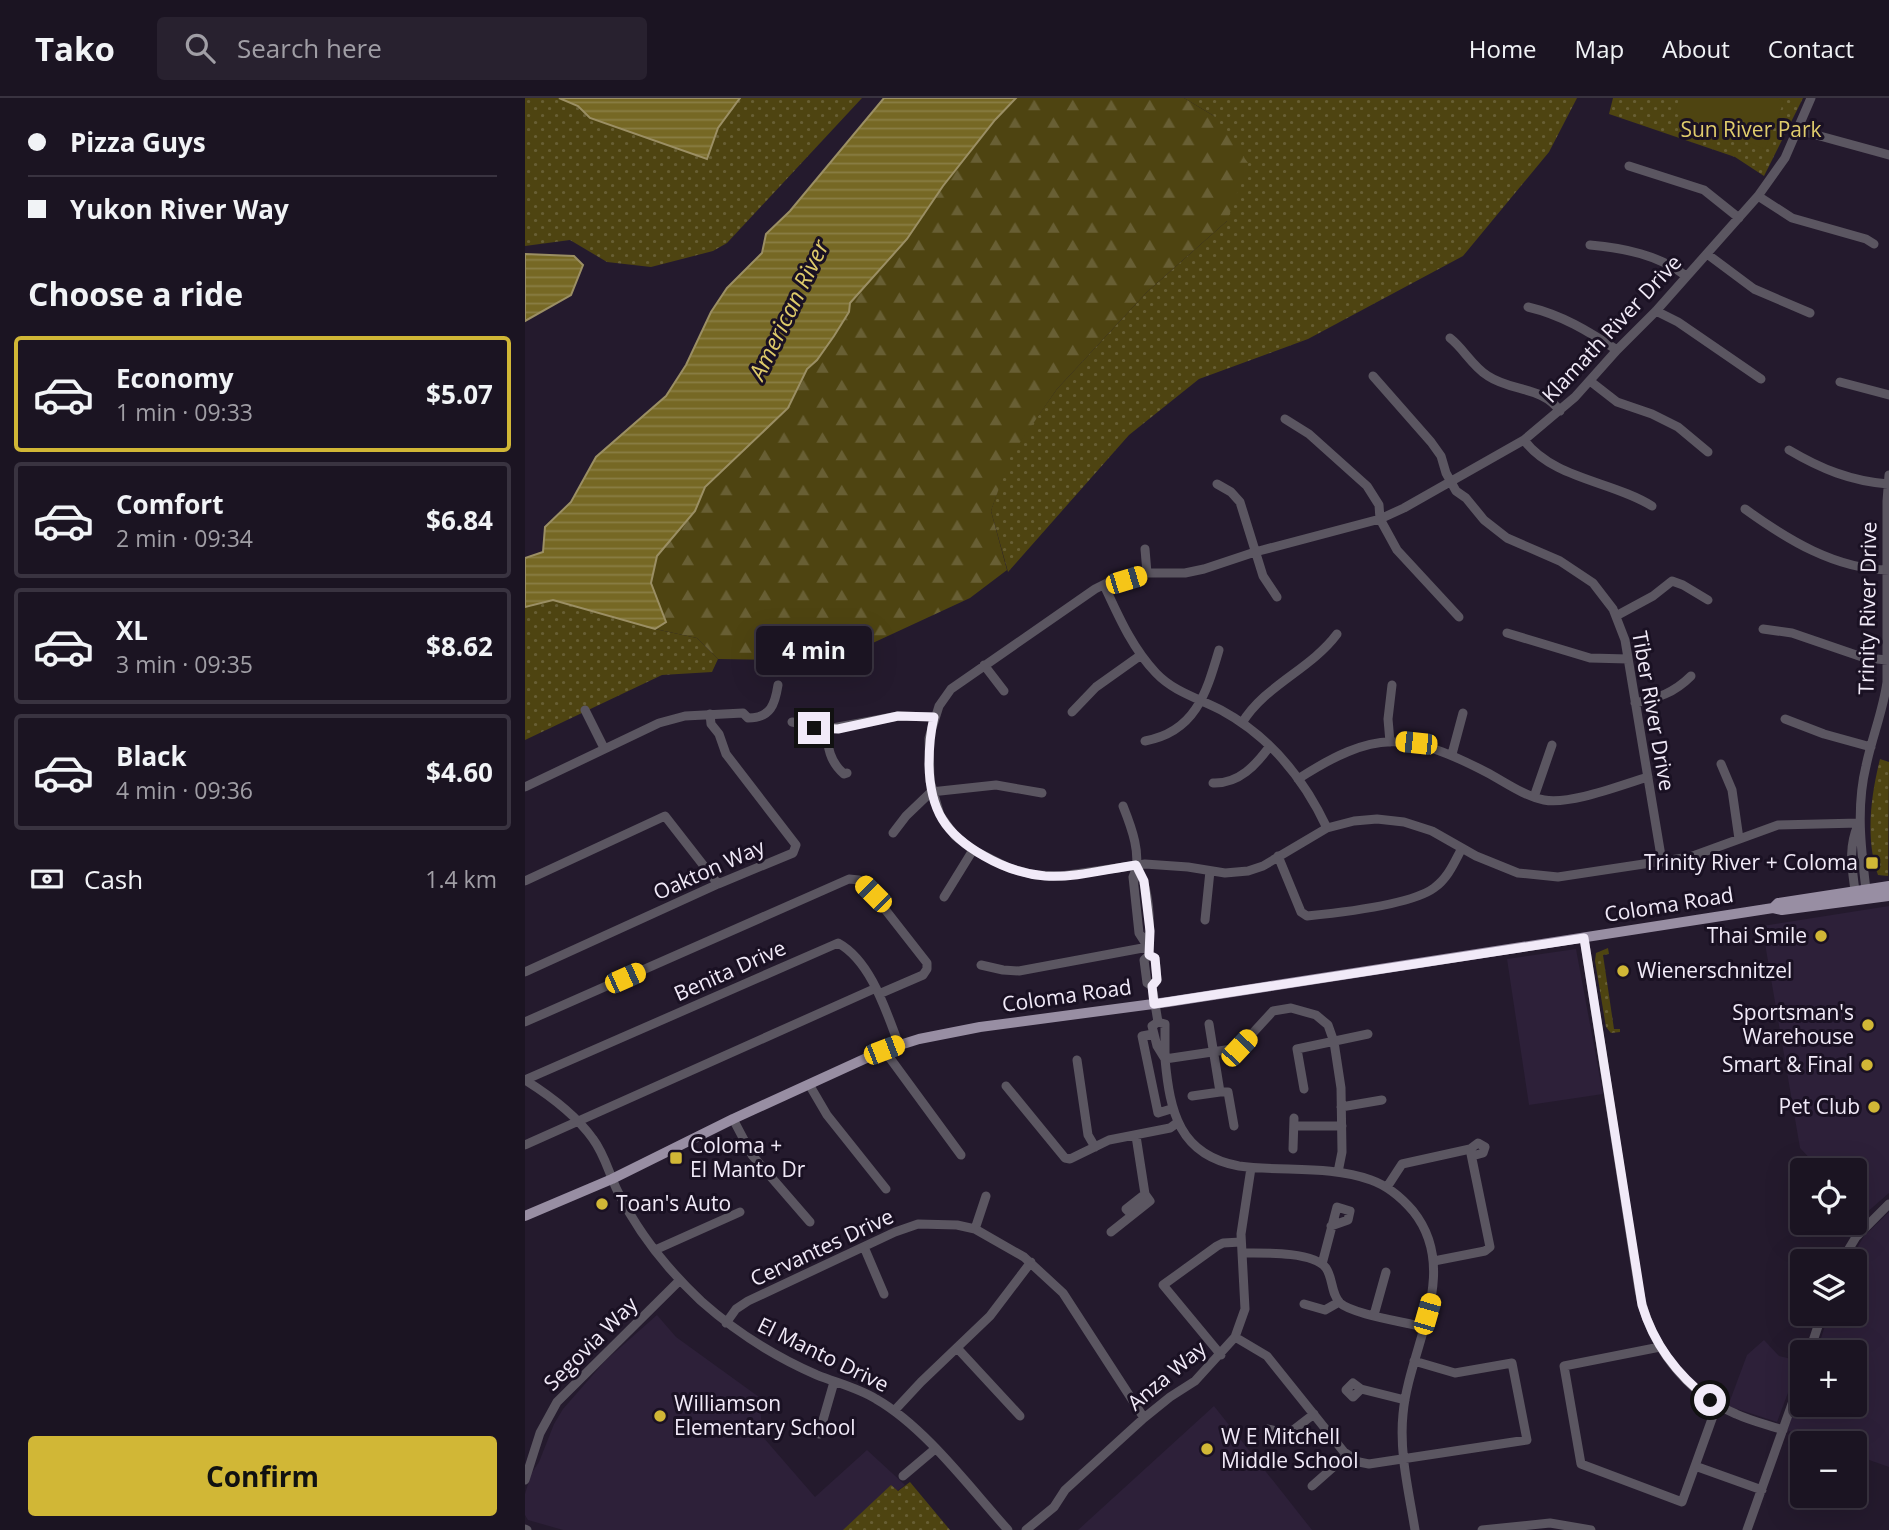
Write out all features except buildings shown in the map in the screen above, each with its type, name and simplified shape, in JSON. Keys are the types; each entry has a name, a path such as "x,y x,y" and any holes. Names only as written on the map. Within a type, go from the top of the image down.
{"main road":[{"name":"Coloma Road","path":"525,1216 613,1179 733,1119 899,1045 980,1027 1154,1004 1773,908 1782,910 1889,886"},
{"name":"Coloma Road","path":"1861,893 1889,896"}],"street":[{"name":"Klamath River Drive","path":"1811,98 1785,159 1758,197 1590,381 1560,411 1524,440 1380,519 1185,573 1147,573 1126,580 1113,580 1095,589 984,665 944,697 934,717 929,748 931,792 948,828 973,850 1009,868 1048,876 1173,865 1210,871 1248,872 1327,828 1354,821 1388,820 1432,831 1502,867 1543,877 1577,875 1702,854 1763,829 1793,823 1859,823"},
{"path":"1797,130 1889,155"},
{"path":"1629,166 1704,190 1739,218"},
{"path":"1758,197 1792,218 1866,239 1874,244"},
{"path":"1590,245 1659,259 1686,276"},
{"path":"1707,254 1754,289 1810,313"},
{"path":"1528,307 1573,322 1617,350"},
{"path":"1656,311 1678,322 1761,379"},
{"path":"1450,338 1484,374 1498,382 1534,391 1551,401 1560,411"},
{"name":"Tiber River Drive","path":"1373,376 1431,442 1441,456 1456,491 1466,498 1484,520 1507,538 1560,561 1584,576 1601,592 1616,616 1629,659 1661,862"},
{"path":"1590,381 1617,402 1652,414 1678,427 1708,452"},
{"path":"1840,382 1889,395"},
{"path":"1285,419 1309,434 1367,486 1379,505 1380,519 1403,559 1459,617"},
{"path":"1524,440 1534,453 1566,471 1597,481 1652,506"},
{"path":"1789,450 1839,476 1857,481 1888,480"},
{"name":"Trinity River Drive","path":"1861,893 1851,849 1859,823 1863,782 1871,747 1885,702 1888,660 1888,480"},
{"path":"1217,484 1231,492 1240,502 1263,576 1277,597"},
{"path":"1745,509 1780,534 1840,563 1889,570"},
{"path":"1145,549 1147,573"},
{"path":"1616,616 1653,596 1672,581 1708,600"},
{"path":"1104,585 1140,655 1156,673 1174,688 1242,723 1270,746 1298,779 1327,828"},
{"path":"1762,629 1792,633 1865,658 1888,660"},
{"path":"1242,723 1255,704 1317,657 1337,634"},
{"path":"1507,634 1590,658 1629,659"},
{"path":"1145,741 1177,730 1190,718 1201,700 1219,650"},
{"path":"1072,712 1096,687 1140,655"},
{"path":"984,665 1004,691"},
{"path":"1635,703 1665,695 1691,676"},
{"path":"525,786 659,723 685,716 710,714 743,713 748,718 763,716 773,706 778,685"},
{"path":"1390,742 1388,719 1392,685"},
{"path":"585,710 604,748"},
{"path":"1452,754 1463,713"},
{"name":"Oakton Way","path":"525,972 793,853 796,845 726,754 719,734 711,723 710,714"},
{"path":"792,722 827,729 898,716 934,717"},
{"path":"1785,719 1824,734 1871,747"},
{"path":"827,729 831,758 840,771 847,773"},
{"path":"1298,779 1340,753 1390,742 1416,743 1452,754 1534,797 1564,801 1648,777"},
{"path":"1534,797 1552,745"},
{"path":"1213,783 1224,783 1239,777 1256,763 1270,746"},
{"path":"1721,764 1732,790 1738,839"},
{"path":"893,833 931,792 996,785 1042,793"},
{"path":"1123,806 1133,833 1137,867 1133,877 1139,933 1148,951"},
{"path":"525,881 665,816 719,884"},
{"path":"1278,856 1301,912 1307,916 1402,901 1423,895 1448,874 1462,848"},
{"path":"944,897 973,850"},
{"path":"1205,920 1210,871"},
{"path":"525,1022 849,879 859,880 873,894 927,963 923,975 877,991 525,1145"},
{"path":"1584,938 1639,1294 1646,1318 1660,1347 1683,1378 1717,1405 1783,1430"},
{"name":"Benita Drive","path":"525,1080 838,943 851,950 877,991 899,1045"},
{"path":"981,965 1020,971 1148,951"},
{"path":"1148,951 1144,960 1146,983 1152,986 1158,1022"},
{"path":"1165,1059 1239,1048 1273,1011 1291,1007 1316,1015 1328,1025 1334,1042 1341,1088 1342,1152 1338,1172"},
{"path":"1158,1022 1153,1026 1153,1034 1165,1059"},
{"path":"1158,1022 1165,1024 1165,1059 1171,1109 1177,1123 1190,1140 1214,1158 1251,1168 1338,1172 1359,1176 1387,1187 1401,1198 1419,1219 1430,1243 1434,1279 1405,1400 1402,1431 1415,1530"},
{"path":"1209,1024 1220,1092"},
{"path":"1153,1034 1142,1036 1148,1073 1158,1113 1171,1109"},
{"path":"1304,1089 1297,1049 1368,1034"},
{"path":"884,1050 961,1155"},
{"path":"1077,1060 1088,1135 1095,1147"},
{"path":"1148,1073 1166,1071"},
{"name":"El Manto Drive","path":"525,1080 579,1122 600,1149 630,1213 655,1250 680,1280 726,1323 777,1357 860,1391 894,1411 935,1449 1008,1530"},
{"path":"810,1086 827,1115 886,1189"},
{"path":"1006,1086 1065,1158 1069,1159 1109,1140 1170,1128 1177,1123"},
{"path":"1192,1096 1228,1091 1234,1126"},
{"path":"1341,1107 1382,1100"},
{"path":"733,1119 752,1155 810,1222"},
{"path":"1293,1149 1294,1122 1342,1126"},
{"path":"1111,1232 1150,1201 1145,1194 1136,1136"},
{"path":"1387,1187 1402,1164 1471,1152 1490,1247 1485,1251 1434,1261"},
{"name":"Anza Way","path":"1026,1530 1053,1507 1065,1490 1144,1418 1195,1381 1235,1337 1245,1308 1241,1242 1251,1168"},
{"path":"975,1229 986,1196"},
{"path":"1849,1249 1856,1237 1889,1204"},
{"path":"655,1250 740,1212"},
{"name":"Cervantes Drive","path":"726,1323 736,1309 748,1301 918,1224 957,1225 975,1229 1031,1262 1063,1293 1144,1418"},
{"path":"1322,1264 1332,1226"},
{"path":"1221,1354 1163,1285 1217,1246 1241,1242"},
{"path":"865,1247 884,1294"},
{"path":"1242,1253 1283,1252 1322,1264 1328,1271 1339,1303 1348,1308 1423,1327"},
{"path":"894,1411 921,1381 990,1316 1031,1262"},
{"path":"1374,1315 1386,1272"},
{"name":"Segovia Way","path":"525,1480 540,1433 557,1402 680,1280"},
{"path":"1304,1304 1325,1310 1339,1303"},
{"path":"1235,1337 1268,1356 1347,1455 1359,1462 1369,1464 1527,1440 1512,1363 1455,1373 1414,1362"},
{"path":"1660,1347 1564,1367 1581,1464 1682,1502 1717,1405"},
{"path":"958,1349 1020,1416"},
{"path":"819,1434 834,1382"},
{"path":"1361,1389 1405,1400"},
{"path":"1747,1530 1790,1410"},
{"path":"1268,1429 1288,1434 1314,1414"},
{"path":"903,1476 935,1449"},
{"path":"1312,1486 1347,1455"},
{"path":"1695,1466 1762,1490"},
{"path":"1482,1530 1550,1523 1591,1530"}],"shaded area":[{"path":"1889,906 1889,1193 1867,1212 1867,1158 1810,1158 1800,1148 1762,926"},
{"path":"1576,949 1603,1094 1529,1105 1507,959"},
{"path":"1889,1212 1889,1467 1867,1459 1867,1431 1787,1430 1792,1417 1867,1417 1867,1340 1820,1340 1825,1326 1867,1326 1867,1249 1856,1249 1867,1233"},
{"name":"Williamson Elementary School","path":"657,1315 676,1337 759,1397 763,1437 815,1497 867,1450 905,1485 846,1530 563,1530 528,1520 525,1515 525,1494 531,1474 563,1409 605,1361"},
{"path":"1764,1340 1779,1356 1790,1359 1790,1388 1777,1422 1728,1406 1747,1355"},
{"name":"W E Mitchell Middle School","path":"1214,1406 1312,1530 1078,1530"}],"green space":[{"path":"525,98 862,98 727,243 713,251 651,267 607,262 570,240 525,246"},
{"path":"1016,98 1184,98 1214,116 1248,163 1227,221 1147,292 1057,389 1010,457 991,511 1007,570 970,598 836,660 795,672 779,660 718,659 697,638 655,629 666,621 651,583 657,556 695,511 705,487 788,408 807,369 817,360 849,312 850,303 907,239 943,186 995,120"},
{"path":"1184,98 1577,98 1549,152 1463,256 1308,339 1199,379 1129,435 1008,572 991,511 1009,457 1057,389 1147,292 1227,221 1214,116"},
{"name":"Sun River Park","path":"1613,98 1803,98 1764,176 1735,157 1609,114"},
{"path":"1680,98 1776,98 1784,101 1765,149 1674,113"},
{"path":"553,600 697,638 718,659 712,672 662,675 525,740 525,607"},
{"path":"1880,759 1889,762 1888,876 1878,875 1872,847 1872,802"},
{"path":"1608,948 1609,954 1603,955 1614,1029 1620,1029 1620,1032 1611,1033 1606,1027 1595,961 1596,953"},
{"path":"910,1482 950,1530 843,1530 891,1485 898,1491"}],"water":[{"path":"559,98 740,98 718,128 707,159 590,118 578,106"},
{"name":"American River","path":"884,98 1016,98 995,120 943,186 907,239 850,303 849,312 817,360 807,369 788,408 705,487 695,511 657,556 651,583 666,622 655,629 553,600 525,607 525,558 543,552 545,527 571,502 596,457 666,396 686,365 711,312 727,288 762,253 766,234 790,211"},
{"path":"525,254 574,256 583,265 571,295 525,321"}],"place":[{"name":"Trinity River + Coloma","path":"1872,863"},
{"name":"Thai Smile","path":"1821,936"},
{"name":"Wienerschnitzel","path":"1623,971"},
{"name":"Sportsman's Warehouse","path":"1868,1025"},
{"name":"Smart & Final","path":"1867,1065"},
{"name":"Pet Club","path":"1874,1107"},
{"name":"Coloma + El Manto Dr","path":"676,1158"},
{"name":"Toan's Auto","path":"602,1204"},
{"name":"Williamson Elementary School","path":"660,1416"},
{"name":"W E Mitchell Middle School","path":"1207,1449"}],"route":[{"path":"814,728 838,729 898,716 929,719 934,717 929,737 931,792 948,828 964,844 996,863 1035,875 1061,876 1136,865 1144,881 1150,931 1149,955 1155,958 1157,980 1152,986 1154,1004 1584,938 1642,1305 1653,1334 1672,1365 1696,1390 1710,1400"}]}
